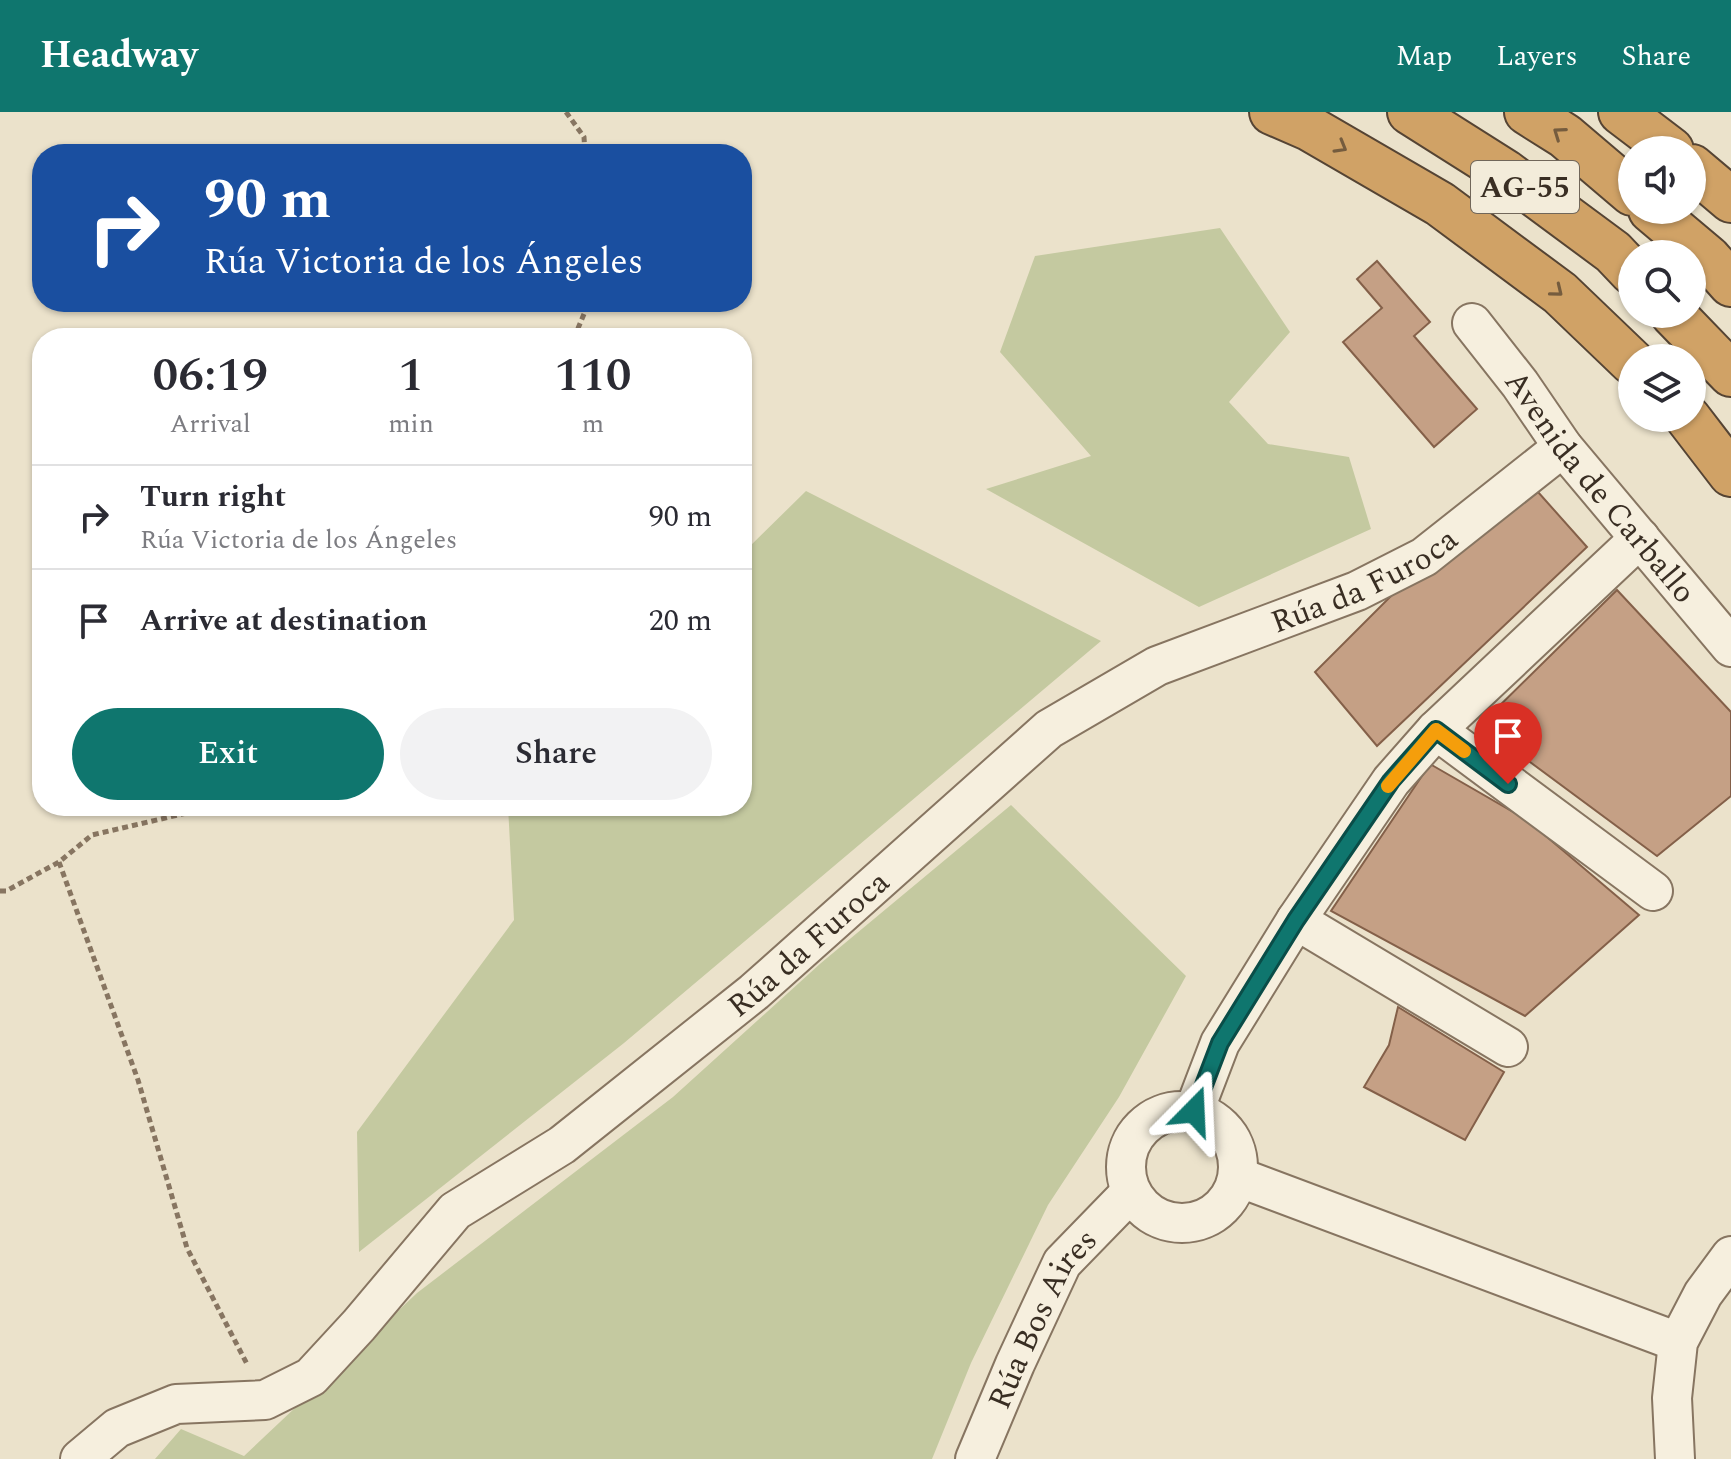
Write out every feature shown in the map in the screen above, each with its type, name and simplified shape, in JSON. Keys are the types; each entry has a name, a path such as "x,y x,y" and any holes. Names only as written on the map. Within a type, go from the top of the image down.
{"highway":[{"path":"1272,112 1309,128 1440,204 1560,293 1618,349"},
{"name":"AG-55","path":"1410,112 1505,172 1618,257"},
{"name":"AG-55","path":"1527,112 1565,136 1618,181"},
{"path":"1621,112 1653,136"},
{"path":"1706,179 1731,200"},
{"path":"1668,224 1708,258 1731,284"},
{"path":"1687,328 1731,374"},
{"path":"1699,432 1731,474"}],"street":[{"name":"Avenida de Carballo","path":"1472,323 1520,384 1563,447 1731,647"},
{"name":"Rúa da Furoca","path":"80,1459 117,1428 176,1404 265,1400 311,1377 455,1211 562,1145 754,992 1049,729 1157,666 1357,591 1424,557 1563,447"},
{"path":"1194,1111 1220,1043 1296,920 1391,781 1436,730 1640,538"},
{"path":"1436,730 1653,891"},
{"path":"1296,920 1508,1047"},
{"path":"1194,1111 1221,1125 1230,1137 1237,1154 1238,1177 1232,1194 1221,1208 1207,1218 1176,1224 1160,1220 1145,1211 1131,1192 1126,1170 1127,1152 1135,1135 1147,1123 1162,1114 1194,1111"},
{"path":"1238,1177 1678,1342"},
{"name":"Rúa Bos Aires","path":"975,1459 1062,1263 1131,1192"},
{"path":"1675,1459 1672,1398 1678,1342 1703,1294 1731,1256"}],"path":[{"path":"566,112 584,137 584,144"},
{"path":"0,891 6,891 59,862 92,835 174,816"},
{"path":"59,862 138,1080 187,1248 265,1400"}],"green space":[{"path":"1220,228 1290,332 1229,402 1268,444 1349,457 1371,529 1199,607 986,489 1091,456 1000,352 1035,256"},
{"path":"806,491 1101,641 624,1043 359,1252 357,1132 514,920 509,816 752,816 752,544"},
{"path":"1011,805 1186,976 1119,1097 1048,1205 971,1363 932,1459 155,1459 181,1429 244,1456 417,1293 673,1097 821,963"}],"building":[{"path":"1377,261 1430,322 1414,336 1477,409 1434,447 1343,342 1382,308 1357,279"},
{"path":"1538,492 1587,547 1377,746 1315,672 1397,590"},
{"path":"1617,590 1731,712 1731,796 1657,856 1480,725"},
{"path":"1430,764 1527,820 1639,915 1525,1016 1331,911"},
{"path":"1398,1007 1504,1072 1465,1140 1364,1087 1389,1045"}],"slow traffic":[{"path":"1388,786 1436,730 1464,751"}],"route":[{"path":"1194,1111 1220,1043 1296,920 1391,781 1436,730 1508,784"}]}
